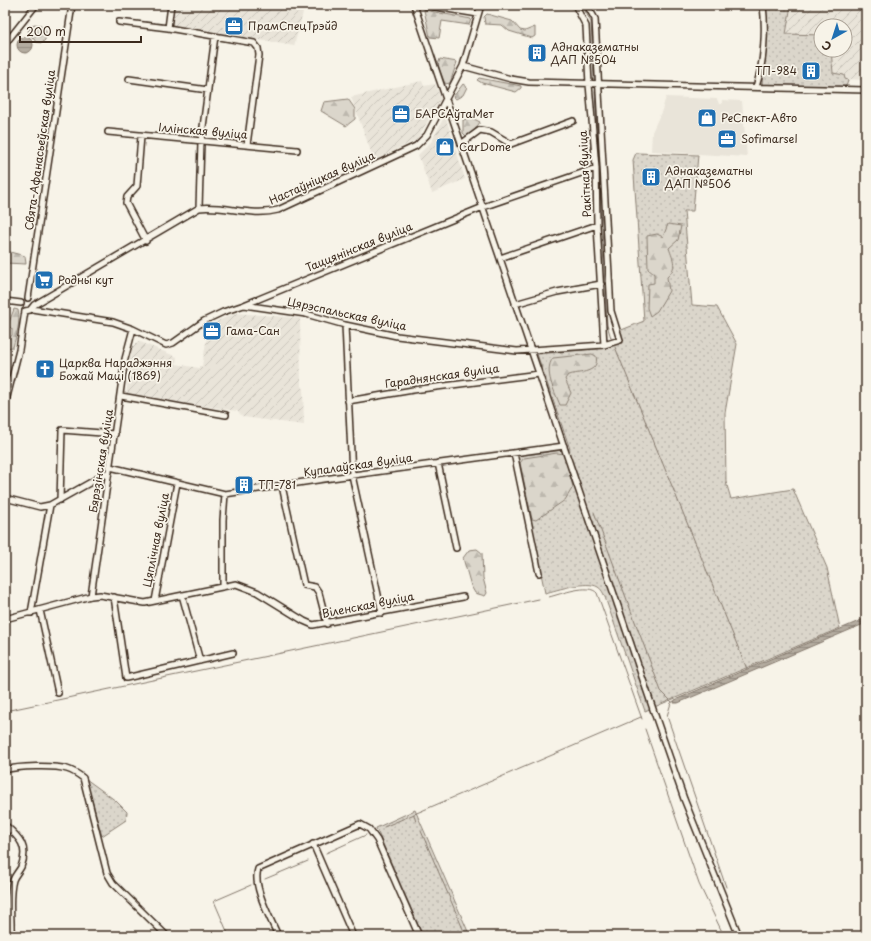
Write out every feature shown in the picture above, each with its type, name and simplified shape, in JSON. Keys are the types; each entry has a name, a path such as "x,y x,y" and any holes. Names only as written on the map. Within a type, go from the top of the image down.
{"street":[{"path":"5,44 36,5"},
{"name":"Свята-Афанасьеўская вуліца","path":"28,298 72,5"},
{"path":"168,28 171,5"},
{"path":"414,5 447,98 515,304 684,799 740,936"},
{"path":"423,5 478,14"},
{"path":"481,5 463,66 529,82 866,90"},
{"name":"Ракітная вуліца","path":"575,5 586,26 596,168 597,225 604,345"},
{"name":"Ракітная вуліца","path":"587,5 595,19 611,311 620,340"},
{"path":"756,87 762,68 765,17 763,5"},
{"path":"118,22 168,28 254,43 258,48 247,145"},
{"path":"25,310 33,307 199,208 202,142 215,36"},
{"name":"Настаўніцкая вуліца","path":"199,208 213,207 259,213 278,210 416,146 427,135 463,66"},
{"path":"129,79 208,90"},
{"path":"461,144 480,130 491,132 511,144 573,121"},
{"name":"Іллінская вуліца","path":"108,132 297,150"},
{"path":"141,136 137,186 127,197 126,203 146,240"},
{"name":"Таццянінская вуліца","path":"244,305 483,207 596,168"},
{"path":"500,258 597,225"},
{"path":"515,304 557,292 600,284"},
{"path":"21,303 22,300 28,298 32,300 33,307"},
{"path":"5,301 21,303"},
{"path":"21,303 21,307 25,310"},
{"name":"Цярэспальская вуліца","path":"133,329 166,344 174,343 204,321 223,312 244,305 306,314 345,325 397,336 531,351 604,345 620,340"},
{"path":"33,307 113,322 133,329"},
{"path":"5,405 6,394 19,350 25,310"},
{"path":"345,325 352,475 382,613"},
{"name":"Бярэзінская вуліца","path":"91,596 114,434 121,396 125,359 133,329"},
{"name":"Гараднянская вуліца","path":"348,401 413,390 539,374"},
{"path":"121,396 226,415"},
{"path":"60,500 62,430 114,434"},
{"name":"Купалаўская вуліца","path":"109,469 226,494 564,446"},
{"path":"514,453 539,573"},
{"path":"438,463 456,548"},
{"path":"5,498 40,506 50,505 109,469"},
{"name":"Цяплічная вуліца","path":"155,601 177,483"},
{"path":"282,486 304,585 315,587 319,593 327,624"},
{"path":"223,587 223,520 226,494"},
{"path":"31,613 50,505"},
{"name":"Віленская вуліца","path":"5,619 91,596 114,597 146,603 236,584 257,592 313,625 327,624 462,597"},
{"path":"182,595 200,662"},
{"path":"114,597 126,678 200,662 233,653"},
{"path":"40,610 58,693"},
{"path":"5,770 24,768 65,768 76,772 83,778 110,878 124,896 167,936"},
{"path":"278,936 258,887 256,876 258,870 360,824 365,826 377,840 419,936"},
{"path":"5,825 16,835 24,846 25,857 13,880 11,913 12,936"},
{"path":"313,844 353,936"}],"shaded area":[{"path":"175,5 305,5 294,46 172,25"},
{"path":"791,5 866,5 866,80 845,79 844,75 833,74 832,58 853,58 853,18 813,18 813,35 786,35"},
{"path":"25,37 31,39 33,45 31,51 25,53 19,51 17,45 19,39"},
{"path":"422,81 424,86 435,84 441,98 418,139 374,160 351,97"},
{"path":"666,97 717,99 719,104 722,104 722,100 742,101 747,157 651,151 652,132"},
{"path":"445,115 465,179 432,193 418,155 432,141"},
{"path":"235,313 300,318 301,386 303,388 304,425 243,417 237,411 126,395 132,347 138,341 177,357 176,364 199,368 199,366 202,366 209,325"},
{"path":"866,618 866,623 678,703 674,703 675,700"}],"green space":[{"path":"765,5 791,5 786,34 813,35 813,58 832,58 833,73 844,75 845,79 848,80 845,87 762,85 766,23"},
{"path":"424,10 471,19 469,25 442,21 439,38 430,37"},
{"path":"487,14 512,21 520,30 525,31 535,27 535,36 532,38 509,31 502,25 485,24 484,17"},
{"path":"34,24 41,25 46,31 45,40 42,43 36,42 28,31"},
{"path":"440,59 457,62 450,83 445,84 438,65"},
{"path":"479,78 521,86 521,88 516,92 482,83 477,80"},
{"path":"463,84 467,87 463,95 456,99 453,97"},
{"path":"348,99 355,109 355,119 346,126 321,111 324,102"},
{"path":"472,118 480,122 472,134 466,136 463,133 463,120"},
{"path":"636,153 698,155 693,211 684,211 692,305 717,307 737,344 725,413 726,482 731,499 793,489 827,568 840,628 645,711 604,594 601,590 593,585 580,585 545,593 517,456 570,449 537,354 606,348 623,343 619,331 644,321 633,160"},
{"path":"668,224 681,226 678,240 669,248 674,267 667,277 669,291 657,311 650,316 647,308 648,284 654,283 654,274 648,269 647,236 657,234 663,237"},
{"path":"5,233 8,233 6,248 10,252 25,256 26,264 5,263"},
{"path":"14,309 18,310 19,315 17,334 13,347 5,348 5,335 8,340 12,335 12,329 8,325"},
{"path":"592,354 596,356 596,362 592,369 568,375 565,379 571,393 565,405 560,405 551,382 549,369 553,358"},
{"path":"557,453 564,454 573,487 565,500 536,520 532,519 520,463 524,458"},
{"path":"477,549 482,553 483,578 487,593 485,596 475,593 471,586 463,558 469,550"},
{"path":"86,779 116,801 127,812 126,820 102,836"},
{"path":"415,810 470,936 423,936 376,828"}],"waterway":[{"path":"582,5 591,22 594,79"},
{"path":"595,91 607,325 611,338"},
{"path":"615,347 747,669"},
{"path":"594,512 661,691 672,702"},
{"path":"549,597 581,589 593,590 597,593 642,719"},
{"path":"5,711 539,599"},
{"path":"674,701 671,703 667,716 726,887"},
{"path":"384,827 641,717"},
{"path":"645,729 699,884 724,936"},
{"path":"414,815 416,822"},
{"path":"421,831 466,936"},
{"path":"326,853 366,835"},
{"path":"265,879 308,861"},
{"path":"229,936 214,901 251,885"}],"place":[{"name":"ПрамСпецТрэйд","path":"234,26"},
{"name":"Аднаказематны ДАП №504","path":"537,53"},
{"name":"ТП-984","path":"811,71"},
{"name":"БАРСАўтаМет","path":"401,114"},
{"name":"РеСпект-Авто","path":"707,118"},
{"name":"Sofimarsel","path":"727,139"},
{"name":"CarDome","path":"445,147"},
{"name":"Аднаказематны ДАП №506","path":"651,177"},
{"name":"Родны кут","path":"44,280"},
{"name":"Гама-Сан","path":"212,331"},
{"name":"Царква Нараджэння Божай Маці (1869)","path":"45,369"},
{"name":"ТП-781","path":"244,485"}]}
